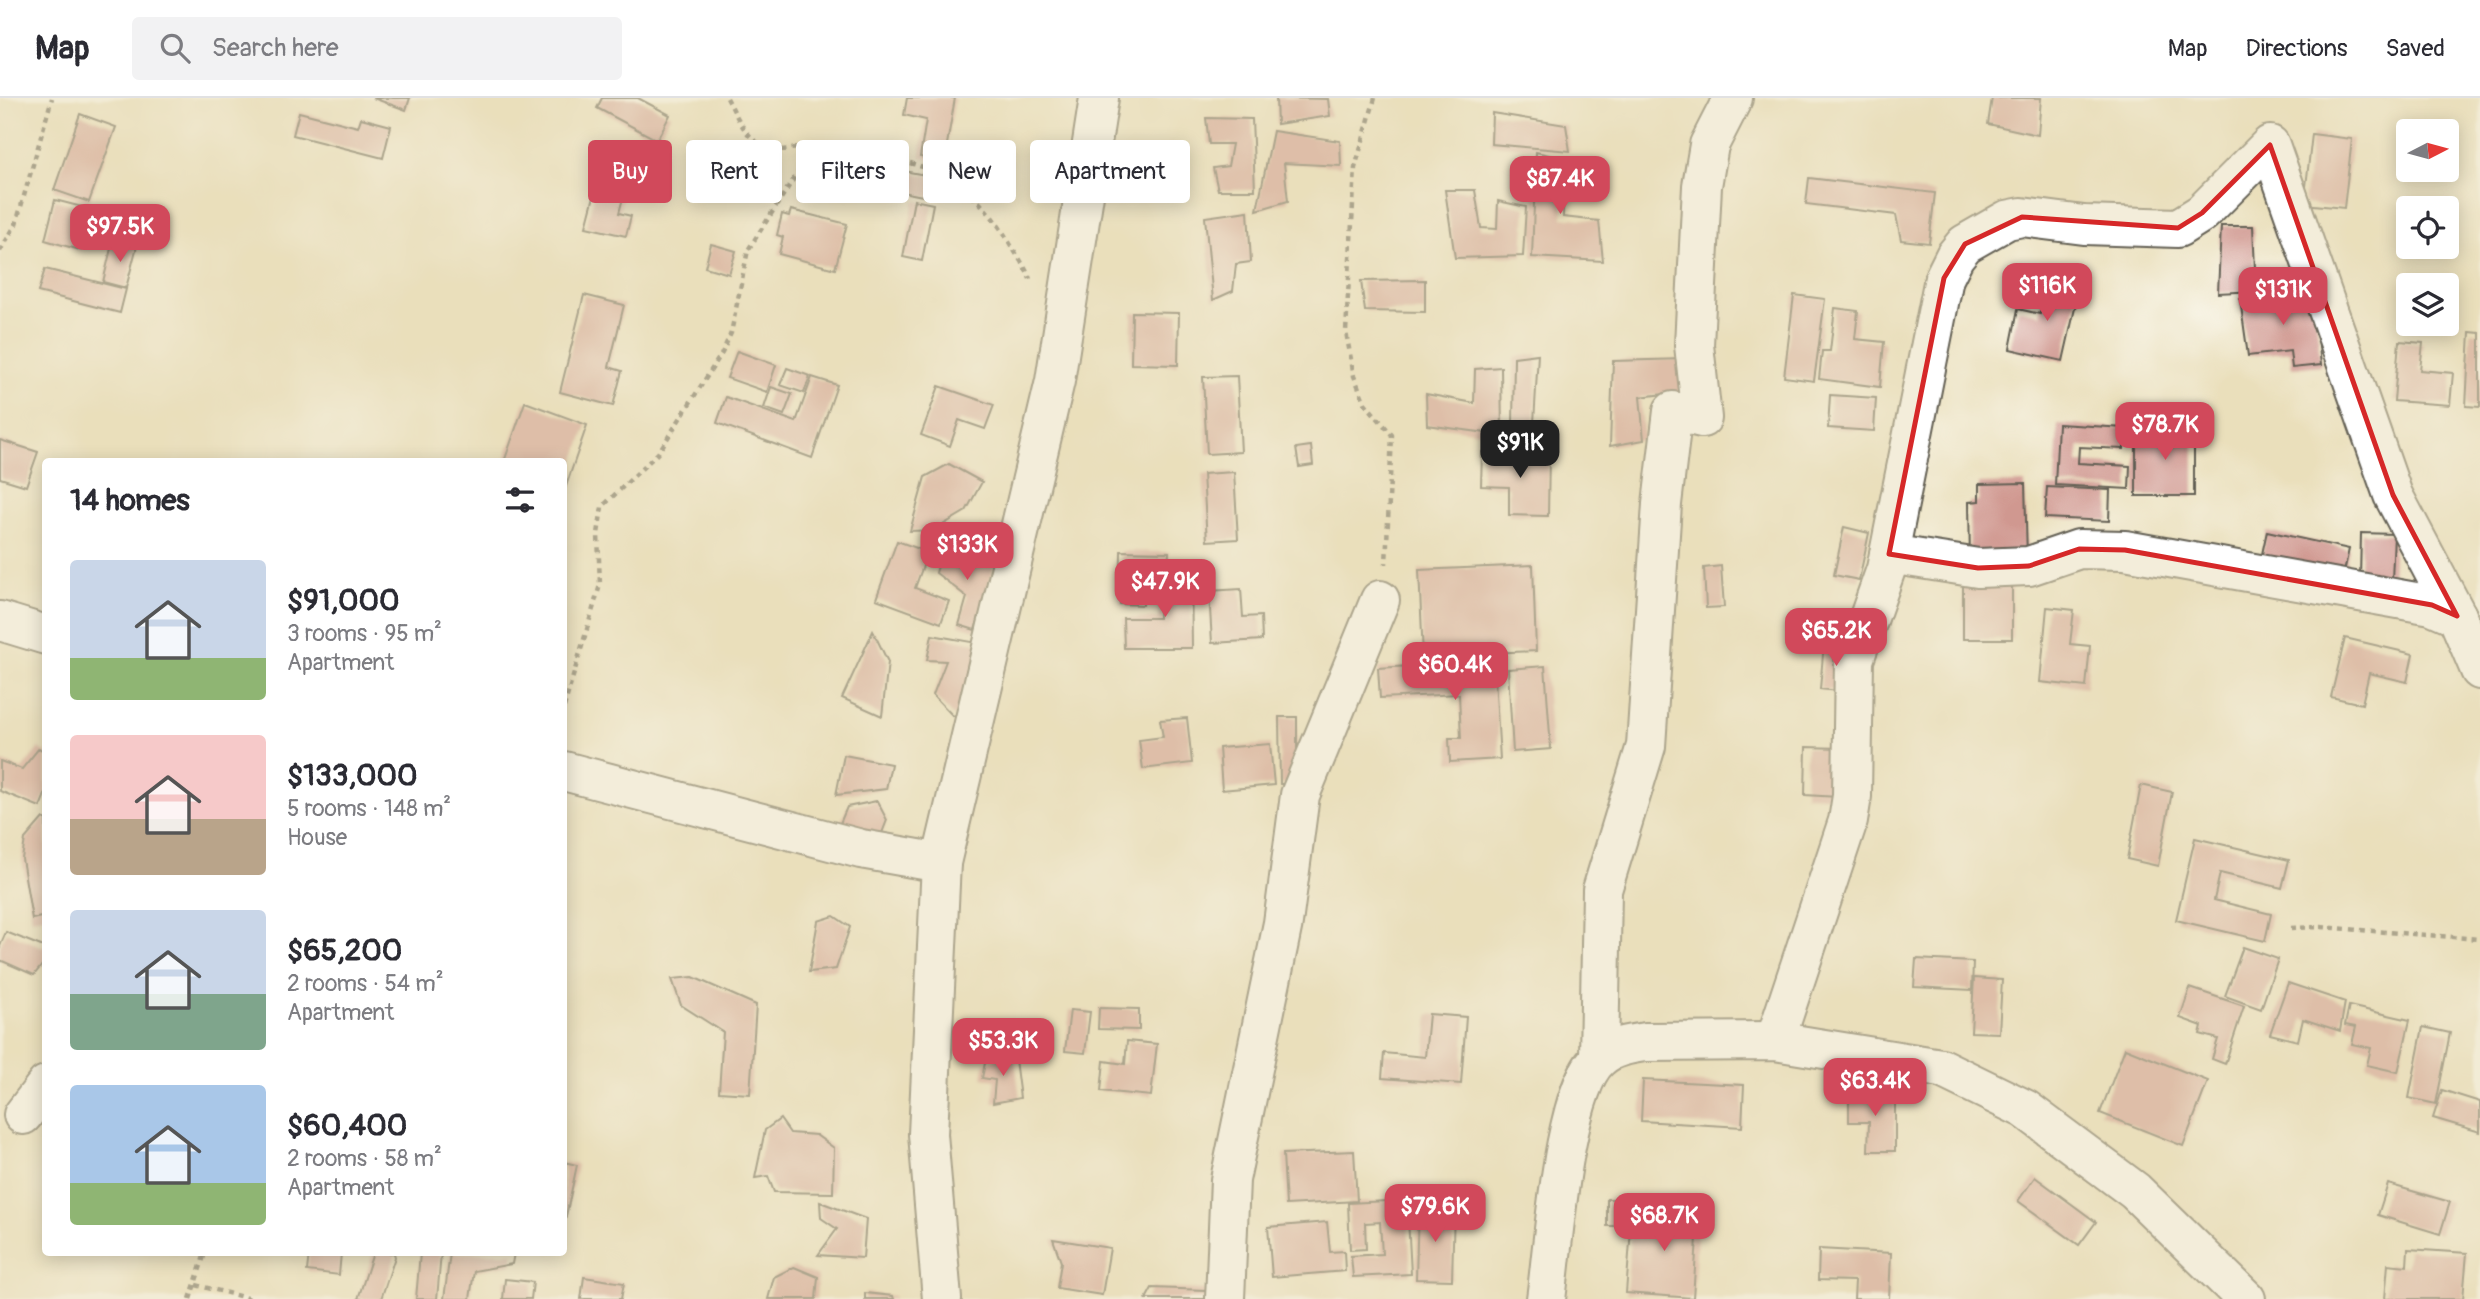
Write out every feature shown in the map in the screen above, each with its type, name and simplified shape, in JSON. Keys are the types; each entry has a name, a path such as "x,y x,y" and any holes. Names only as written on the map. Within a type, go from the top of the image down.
{"street":[{"path":"942,1299 928,1134 941,863 1055,381 1099,98"},
{"path":"1599,1058 1602,890 1646,746 1662,505 1673,411 1702,418 1693,345 1702,186 1709,145 1733,98"},
{"path":"1775,1041 1848,821 1852,796 1854,660 1889,554 1944,278 1955,256 1965,244 2007,220 2022,217 2084,225 2178,228 2202,213 2270,145 2393,495 2457,616 2480,670"},
{"path":"1889,554 1978,568 2029,566 2079,549 2125,550 2432,605 2457,616"},
{"path":"1224,1299 1230,1180 1283,923 1300,795 1380,600"},
{"path":"0,621 42,634"},
{"path":"567,772 873,852 941,863"},
{"path":"1546,1299 1571,1119 1588,1076 1599,1058 1625,1044 1645,1042 1775,1041 1941,1068 2025,1109 2135,1191 2246,1299"}],"path":[{"path":"0,251 16,224 52,98"},
{"path":"727,98 746,133 766,148 796,149"},
{"path":"1375,98 1355,168 1345,312 1347,348 1354,376 1365,403 1392,435 1388,555 1380,600"},
{"path":"909,164 948,176 977,199 999,225 1031,285"},
{"path":"567,697 600,585 598,534 602,507 659,453 722,354 732,333 748,250 796,175"},
{"path":"2291,928 2321,927 2480,939"},
{"path":"190,1299 204,1256"},
{"path":"195,1285 251,1299"}],"highlighted area":[{"path":"2270,145 2393,495 2457,616 2432,605 2125,550 2079,549 2029,566 1978,568 1889,554 1944,278 1965,244 2022,217 2178,228 2202,213"}],"building":[{"path":"373,98 410,98 406,110"},
{"path":"602,98 638,98 670,115 657,140 597,108"},
{"path":"907,98 955,98 948,140 923,140 923,158 920,157 926,120 904,115"},
{"path":"1276,98 1328,99 1330,116 1277,124"},
{"path":"1992,98 2041,98 2038,135 1988,124"},
{"path":"299,112 358,127 361,118 391,126 383,158 293,135"},
{"path":"1492,113 1566,125 1570,151 1491,144"},
{"path":"80,114 116,127 89,202 54,190"},
{"path":"1206,118 1252,119 1255,190 1218,190 1213,168 1228,166 1232,144 1209,144"},
{"path":"1273,131 1340,141 1341,166 1284,163 1288,201 1257,210"},
{"path":"2312,134 2352,139 2344,208 2304,204"},
{"path":"1536,152 1580,162 1581,178 1564,173 1563,217 1599,221 1603,261 1532,257"},
{"path":"909,172 923,174 923,196 909,193"},
{"path":"1809,178 1935,193 1929,243 1901,240 1896,215 1806,204"},
{"path":"1445,190 1475,190 1481,228 1497,229 1498,201 1526,207 1523,256 1455,258"},
{"path":"55,200 90,209 80,250 45,240"},
{"path":"914,200 933,204 922,261 903,257"},
{"path":"592,203 622,203 619,213 631,216 626,236 586,227"},
{"path":"791,210 847,224 835,269 779,254 783,237 777,235 782,214 789,216"},
{"path":"1248,211 1251,262 1236,264 1233,291 1213,300 1205,217"},
{"path":"2221,226 2253,226 2256,291 2218,293"},
{"path":"113,240 137,246 126,288 103,282"},
{"path":"711,244 736,251 729,274 705,267"},
{"path":"45,269 126,289 120,313 38,292"},
{"path":"2048,278 2080,286 2063,361 2010,349 2018,309 2040,314"},
{"path":"1425,280 1425,312 1365,311 1361,281"},
{"path":"2313,290 2321,365 2292,368 2290,351 2248,356 2240,299"},
{"path":"584,295 624,305 609,367 622,371 613,406 560,392"},
{"path":"1794,295 1825,299 1814,381 1784,377"},
{"path":"1835,308 1858,311 1855,339 1884,342 1880,387 1819,379 1822,351 1830,351"},
{"path":"1132,312 1179,313 1178,365 1131,364"},
{"path":"2470,332 2480,333 2480,407 2466,406"},
{"path":"2399,341 2423,343 2420,370 2453,373 2450,405 2394,401"},
{"path":"737,351 776,365 767,392 727,378"},
{"path":"1538,354 1534,423 1513,426 1514,357"},
{"path":"1685,359 1690,391 1640,397 1644,440 1610,446 1613,361"},
{"path":"1501,367 1502,435 1427,425 1426,394 1474,403 1475,369"},
{"path":"787,368 810,376 804,393 780,385"},
{"path":"1237,376 1241,452 1207,454 1203,377"},
{"path":"812,377 837,385 812,458 717,423 726,397 796,422"},
{"path":"939,386 994,405 985,429 959,420 950,446 921,435"},
{"path":"771,387 792,394 784,415 764,408"},
{"path":"1830,395 1876,398 1874,431 1828,428"},
{"path":"525,402 587,425 567,483 567,458 505,458"},
{"path":"2058,424 2125,428 2124,449 2079,447 2078,463 2130,466 2129,489 2055,485"},
{"path":"2136,428 2194,428 2194,496 2136,496"},
{"path":"0,440 38,452 26,486 0,478"},
{"path":"1311,446 1313,465 1299,467 1296,448"},
{"path":"1482,452 1549,452 1548,516 1509,515 1509,487 1481,486"},
{"path":"949,464 982,482 966,511 934,530 910,531 925,477"},
{"path":"1234,472 1238,539 1207,541 1203,474"},
{"path":"2025,483 2027,559 1970,560 1969,502 1979,501 1979,484"},
{"path":"2047,487 2110,490 2109,521 2045,518"},
{"path":"1844,527 1869,533 1859,580 1834,575"},
{"path":"2267,531 2349,549 2341,587 2259,568"},
{"path":"2361,533 2394,534 2392,581 2360,580"},
{"path":"897,541 928,552 915,588 949,601 941,623 876,599"},
{"path":"943,549 995,564 975,630 959,625 967,597 936,573"},
{"path":"1121,551 1169,552 1167,582 1144,581 1143,605 1120,604"},
{"path":"1533,565 1536,651 1423,656 1419,570"},
{"path":"1721,566 1724,607 1706,608 1704,568"},
{"path":"1191,568 1192,648 1124,648 1123,618 1159,618 1159,591 1175,585 1175,569"},
{"path":"1963,574 2012,574 2012,639 1963,639"},
{"path":"1241,589 1243,617 1261,616 1262,640 1212,643 1209,591"},
{"path":"2047,607 2074,610 2070,644 2090,646 2086,687 2040,682"},
{"path":"873,631 888,662 882,716 842,698"},
{"path":"932,635 983,644 967,711 953,716 933,695 946,661 927,660"},
{"path":"2345,638 2413,654 2407,682 2369,673 2362,704 2331,697"},
{"path":"1824,643 1852,646 1849,692 1820,689"},
{"path":"1494,661 1500,759 1450,762 1449,738 1461,738 1459,694 1380,698 1378,668"},
{"path":"1545,666 1551,749 1513,752 1508,669"},
{"path":"1279,717 1297,717 1297,784 1280,784"},
{"path":"1187,718 1192,763 1143,769 1139,740 1163,737 1160,720"},
{"path":"1270,744 1274,785 1222,790 1219,748"},
{"path":"1806,747 1839,748 1838,797 1805,795"},
{"path":"39,748 42,750 40,807 0,791 0,761 22,769"},
{"path":"844,755 891,764 886,789 836,795"},
{"path":"2141,785 2172,792 2158,866 2127,859"},
{"path":"877,801 887,820 882,833 838,828 847,807"},
{"path":"42,819 42,917 32,919 22,859 25,839"},
{"path":"2195,838 2289,860 2282,888 2220,873 2214,900 2271,914 2265,941 2176,920"},
{"path":"834,916 850,927 836,969 809,972 818,921"},
{"path":"6,932 42,946 42,965 34,975 0,960 0,946"},
{"path":"2243,947 2278,959 2261,1009 2225,996"},
{"path":"1916,959 1973,962 1972,990 1914,987"},
{"path":"693,977 756,1005 750,1094 719,1092 723,1032 681,1005 672,979"},
{"path":"1974,978 2002,980 1999,1033 1971,1032"},
{"path":"2288,983 2345,1002 2340,1031 2303,1019 2298,1041 2270,1034"},
{"path":"2190,988 2244,1006 2225,1064 2212,1059 2218,1039 2200,1034 2202,1026 2180,1018"},
{"path":"2349,1006 2410,1020 2398,1072 2367,1065 2371,1048 2352,1044 2356,1027 2345,1025"},
{"path":"1099,1008 1139,1009 1139,1030 1098,1029"},
{"path":"1070,1010 1090,1012 1085,1053 1065,1051"},
{"path":"1429,1014 1466,1017 1461,1084 1382,1078 1384,1053 1425,1057"},
{"path":"2423,1027 2450,1033 2436,1104 2409,1098"},
{"path":"1127,1041 1157,1044 1151,1096 1101,1091 1104,1061 1125,1064"},
{"path":"2125,1048 2208,1081 2183,1146 2100,1113"},
{"path":"1014,1052 1020,1098 993,1103 995,1080 982,1078 985,1063"},
{"path":"1643,1080 1744,1085 1742,1127 1641,1121"},
{"path":"2442,1090 2480,1102 2480,1132 2433,1118"},
{"path":"1849,1092 1895,1092 1895,1151 1868,1151 1869,1122 1849,1122"},
{"path":"780,1119 790,1133 816,1135 834,1148 833,1193 774,1192 768,1176 755,1178 765,1130"},
{"path":"1354,1151 1357,1201 1286,1205 1283,1154"},
{"path":"567,1163 577,1165 567,1212"},
{"path":"2035,1177 2096,1222 2079,1245 2018,1201"},
{"path":"2388,1184 2450,1202 2440,1234 2378,1215"},
{"path":"1607,1199 1638,1199 1637,1226 1607,1226"},
{"path":"1407,1200 1411,1274 1353,1277 1351,1256 1382,1254 1380,1222 1365,1223 1366,1249 1350,1250 1348,1203"},
{"path":"820,1202 866,1219 863,1258 818,1255 837,1229 821,1218"},
{"path":"1647,1205 1699,1208 1693,1298 1626,1293 1631,1229 1645,1226"},
{"path":"1418,1207 1454,1208 1452,1280 1416,1279"},
{"path":"1327,1222 1330,1252 1344,1251 1345,1271 1272,1277 1268,1227"},
{"path":"1053,1239 1110,1248 1102,1295 1057,1288 1061,1262"},
{"path":"1819,1249 1891,1253 1889,1299 1854,1299 1855,1281 1818,1280"},
{"path":"2408,1249 2467,1253 2463,1299 2385,1299 2388,1264 2407,1266"},
{"path":"309,1256 341,1256 339,1275 307,1271"},
{"path":"372,1256 395,1256 381,1299 358,1299"},
{"path":"420,1256 441,1256 437,1299 416,1299"},
{"path":"450,1256 513,1256 512,1264 474,1271 470,1299 444,1299"},
{"path":"794,1267 818,1277 816,1299 768,1299 774,1277"},
{"path":"584,1277 624,1283 621,1299 581,1299"},
{"path":"505,1279 533,1282 531,1299 503,1299"},
{"path":"1152,1288 1206,1290 1208,1299 1146,1299"},
{"path":"865,1293 893,1296 894,1299 865,1299"}]}
